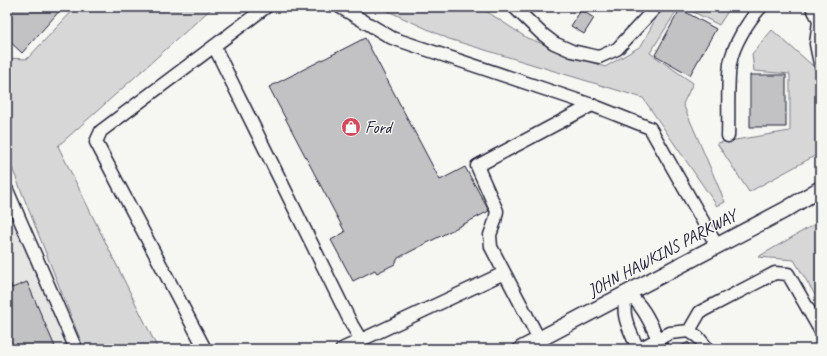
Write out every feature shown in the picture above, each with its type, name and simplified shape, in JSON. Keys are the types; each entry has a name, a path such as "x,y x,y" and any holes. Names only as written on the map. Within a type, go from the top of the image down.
{"main road":[{"name":"JOHN HAWKINS PARKWAY","path":"520,349 785,210 820,189"}],"street":[{"path":"205,349 96,142 101,131 266,7"},
{"path":"340,7 392,38 592,105 650,128 717,246"},
{"path":"514,7 541,33 554,43 572,51 599,57 617,49 656,7"},
{"path":"728,136 730,63 739,37 750,19 761,7"},
{"path":"812,7 820,22 816,44 820,64"},
{"path":"214,46 352,325 361,340"},
{"path":"539,339 491,247 490,235 497,211 477,166 592,105"},
{"path":"7,190 76,349"},
{"path":"342,349 504,273"},
{"path":"689,331 700,312 775,273 788,274 820,330"},
{"path":"658,339 643,309 635,299 627,293 624,302 624,316 639,349 670,333 689,331 698,337 708,349"}],"shaded area":[{"path":"76,7 213,7 58,146 158,349 84,349 7,155 7,58 27,59"},
{"path":"379,7 480,7 527,38 605,67 641,46 662,7 679,7 650,53 693,83 683,104 725,202 717,206 643,98 449,39"},
{"path":"684,7 724,7 728,11 719,25"},
{"path":"772,30 820,72 820,153 749,192 717,143 790,131 790,74 754,71 752,54"},
{"path":"7,187 84,349 7,349"},
{"path":"820,221 820,303 794,260 758,257"}],"building":[{"path":"15,7 63,7 22,53 7,39 7,16"},
{"path":"644,7 644,8 606,8"},
{"path":"680,9 716,29 690,75 655,55"},
{"path":"581,10 594,18 584,34 571,26"},
{"name":"Ford","path":"365,38 440,180 465,167 489,211 398,258 395,264 377,273 375,270 353,281 331,240 345,232 269,87"},
{"path":"750,75 786,75 786,127 750,127"},
{"path":"7,277 12,288 27,282 56,349 7,349"},
{"path":"688,342 692,349 676,349"},
{"path":"667,343 671,349 656,349"}],"place":[{"name":"Ford","path":"351,127"}]}
